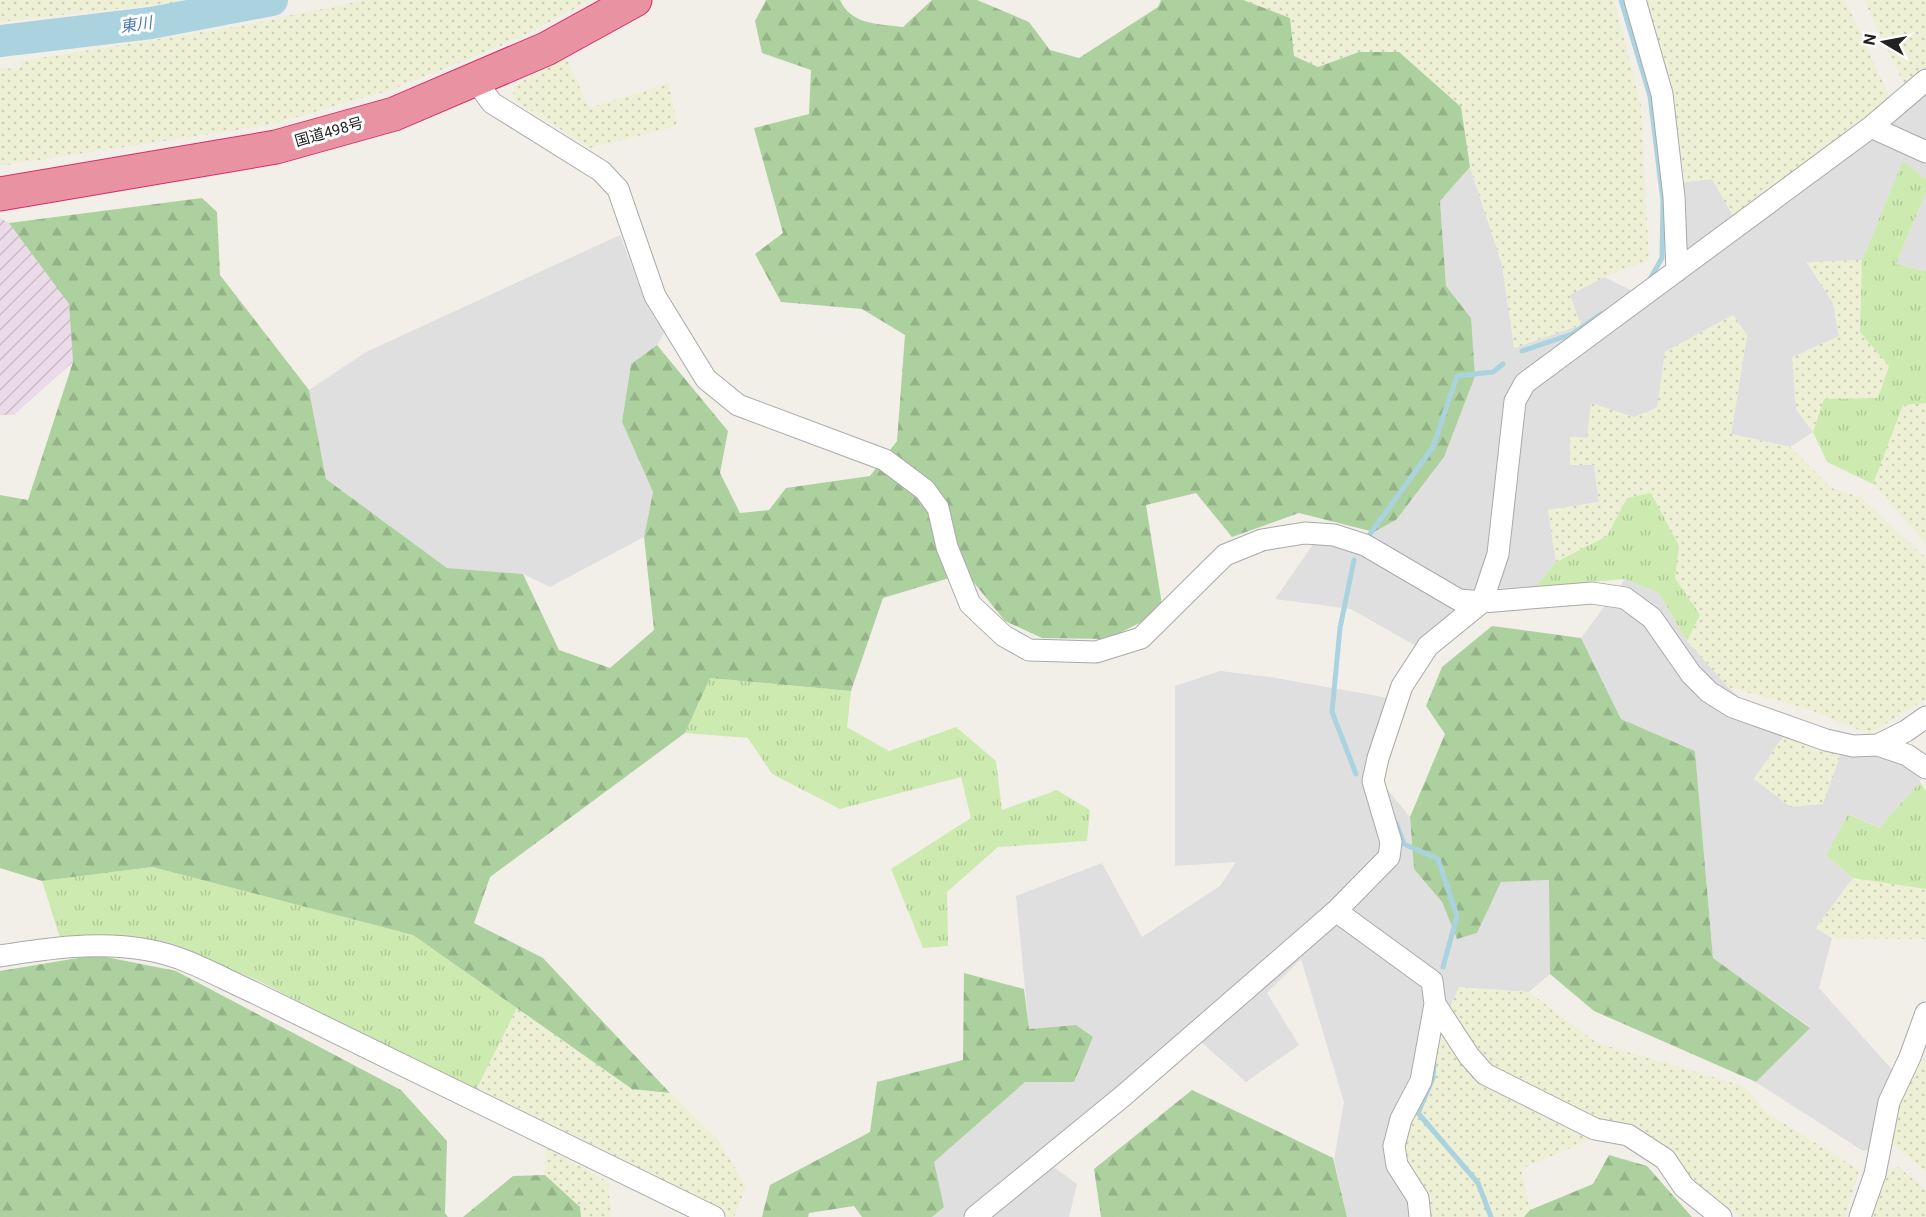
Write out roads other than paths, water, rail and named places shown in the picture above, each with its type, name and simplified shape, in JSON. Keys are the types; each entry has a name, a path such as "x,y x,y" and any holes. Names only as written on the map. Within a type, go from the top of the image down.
{"highway":[{"name":"国道498号","path":"0,194 276,147 394,114 546,49 635,0"}],"street":[{"path":"1635,0 1662,94 1674,197 1677,272"},
{"path":"475,80 492,103 601,171 618,189 655,296 706,379 738,405 885,460 925,490 938,508 947,547 970,604 1004,636 1029,650 1096,652 1141,638 1225,555 1262,540 1305,533 1334,535 1365,546 1459,600 1482,602 1592,593 1625,598 1652,618 1691,674 1709,692 1733,707 1827,740 1853,746 1878,745 1907,755 1926,768"},
{"path":"975,1217 1123,1096 1336,910 1389,858 1391,842 1373,781 1378,758 1402,686 1428,646 1482,602 1498,554 1515,401 1525,383 1871,127 1926,80"},
{"path":"1871,127 1926,152"},
{"path":"1878,745 1906,731 1926,717"},
{"path":"1336,910 1432,981 1435,1004 1421,1081 1401,1119 1394,1146 1397,1165 1419,1197 1420,1217"},
{"path":"0,956 62,946 94,945 149,950 181,960 714,1217"},
{"path":"1435,1004 1469,1056 1485,1074 1595,1129 1628,1136 1665,1159 1684,1188 1721,1217"},
{"path":"1860,1217 1875,1174 1889,1102 1910,1057 1926,1013"}],"waterway":[{"name":"東川","path":"0,41 151,23 272,0"},
{"path":"1621,0 1650,96 1663,201 1662,258 1650,279"},
{"path":"1522,351 1572,334 1601,314"},
{"path":"1370,534 1433,447 1457,376 1493,372 1503,364"},
{"path":"1354,560 1340,628 1332,712 1356,774"},
{"path":"1396,823 1404,844 1438,859 1457,916 1443,967"},
{"path":"1434,1064 1433,1078 1418,1113 1478,1183 1491,1217"}]}
